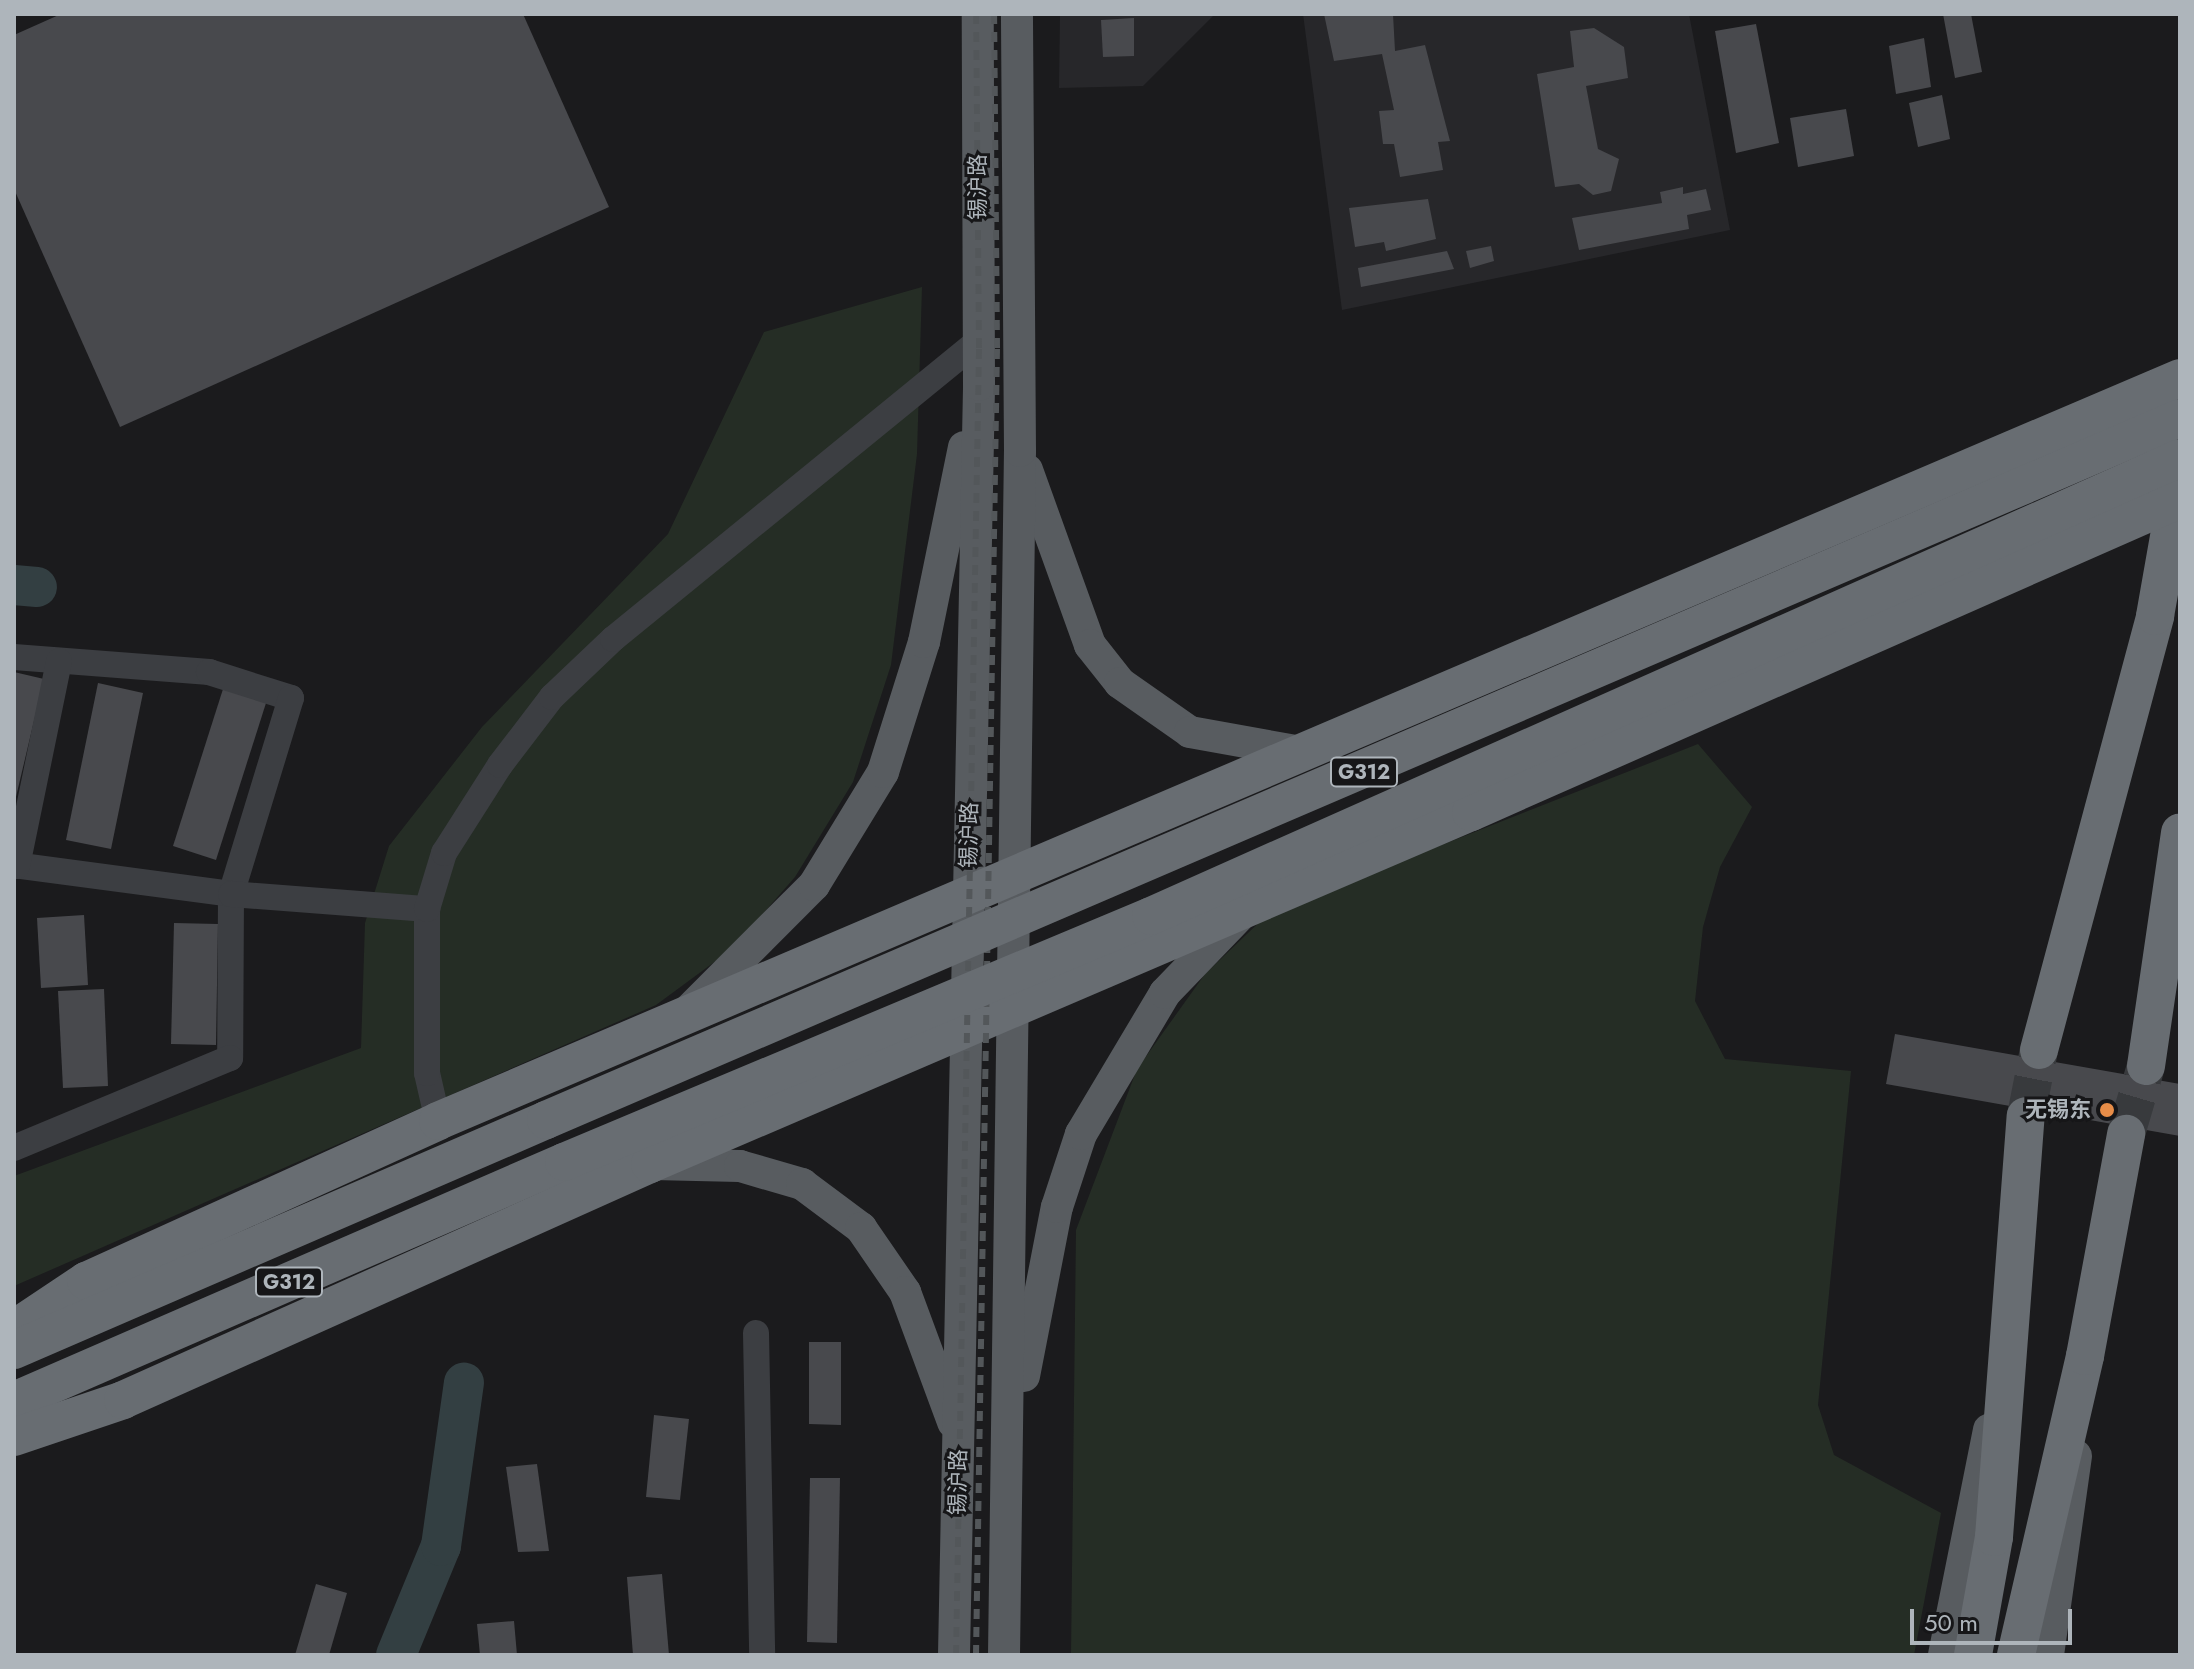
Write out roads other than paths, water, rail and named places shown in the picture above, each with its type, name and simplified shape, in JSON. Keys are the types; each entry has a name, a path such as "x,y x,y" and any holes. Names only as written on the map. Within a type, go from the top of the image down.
{"highway":[{"path":"14,1329 86,1281 438,1121 673,1026 2180,378"},
{"name":"G312","path":"14,1350 2180,418"},
{"name":"G312","path":"14,1401 564,1162 1151,916 2180,458"},
{"path":"2039,1050 2155,616 2180,474"},
{"path":"14,1437 123,1400 1015,1004 1471,812 2180,499"},
{"path":"2146,1066 2180,832"},
{"path":"1973,1655 1994,1537 2026,1116"},
{"path":"2016,1655 2085,1356 2126,1134"}],"main road":[{"name":"锡沪路","path":"954,1655 979,385 978,14"},
{"name":"锡沪路","path":"1008,1449 1020,451 1017,14"},
{"path":"673,1026 814,885 883,772 924,642 979,385"},
{"path":"1020,451 1073,606 1090,645 1120,683 1190,732 1266,751 1308,753"},
{"path":"1004,1655 1008,1449 1057,1207 1081,1134 1165,993 1253,902"},
{"path":"650,1164 740,1166 802,1184 861,1228 905,1292 959,1438"},
{"path":"1944,1655 2009,1340"},
{"path":"2048,1655 2067,1548 2085,1356"}],"street":[{"path":"438,1121 427,1073 427,909 444,853 552,697 649,608 979,341"},
{"path":"14,657 209,672 291,698 231,894 230,1058 14,1148"},
{"path":"59,661 15,865 231,894 427,909"},
{"path":"756,1333 762,1655"}],"waterway":[{"path":"14,585 37,587"},
{"path":"396,1655 441,1546 464,1383"}],"tunnel":[{"path":"2026,1116 2039,1050"},
{"path":"2126,1134 2146,1066"}],"railway":[{"path":"956,1655 979,348 976,14"},
{"path":"976,1655 997,348 994,14"}],"place":[{"name":"无锡东","path":"2107,1110"}]}
